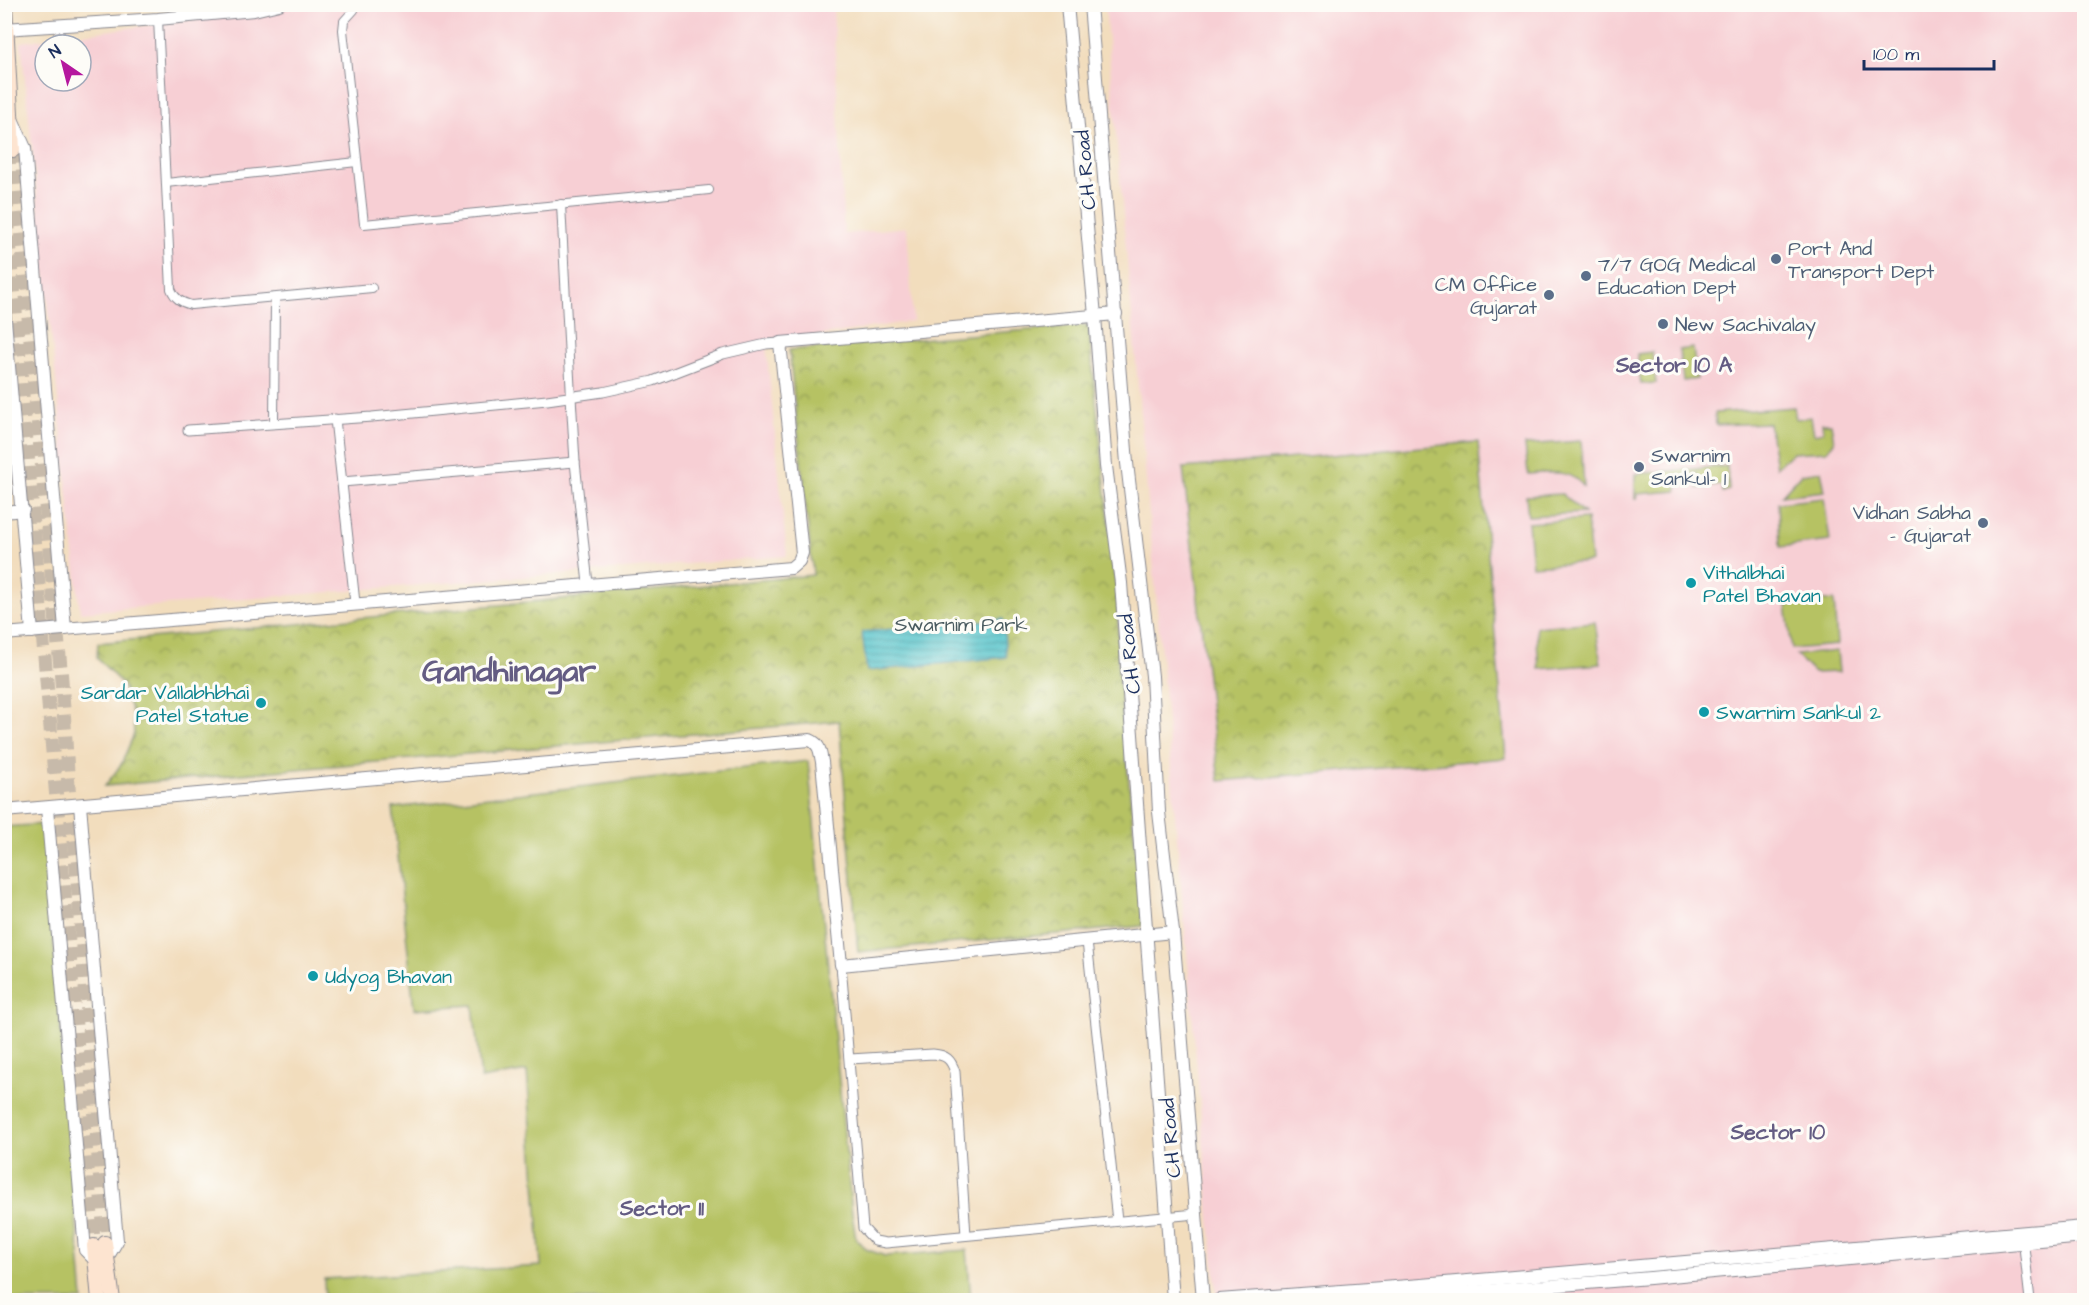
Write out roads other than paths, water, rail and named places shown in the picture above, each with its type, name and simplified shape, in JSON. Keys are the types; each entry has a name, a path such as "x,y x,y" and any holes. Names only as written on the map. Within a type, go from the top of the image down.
{"main road":[{"path":"5,4 13,150"},
{"path":"99,1300 100,1245"},
{"path":"101,1259 112,1300"}],"street":[{"path":"6,29 158,19 254,10 279,4"},
{"name":"CH Road","path":"1067,4 1106,465 1122,594 1173,1300"},
{"name":"CH Road","path":"1090,4 1127,464 1152,676 1160,821 1173,932 1203,1300"},
{"path":"354,10 344,21 343,30 364,224 709,190"},
{"path":"158,19 171,289 174,296 181,302 191,305 372,288"},
{"path":"12,117 25,148 65,629"},
{"path":"165,183 357,162"},
{"path":"561,204 574,462 588,584"},
{"path":"274,423 275,298"},
{"path":"4,308 32,632"},
{"path":"188,430 571,397 653,381 723,354 766,344 1116,314"},
{"path":"4,634 791,568 799,561 802,553 780,343"},
{"path":"335,419 355,603"},
{"path":"342,482 574,462"},
{"path":"4,512 22,510"},
{"path":"4,812 810,740 815,742 819,748 822,762 850,1059 863,1227 868,1234 875,1241 886,1243 1196,1214"},
{"path":"47,808 85,1250 101,1259 117,1241 80,805"},
{"path":"841,965 1173,932"},
{"path":"1087,941 1117,1221"},
{"path":"850,1059 933,1054 944,1055 950,1059 955,1072 966,1235"},
{"path":"1370,1300 2023,1237 2085,1227"},
{"path":"2023,1237 2085,1237"},
{"path":"2023,1237 2030,1300"},
{"path":"1219,1300 1425,1294"}],"water":[{"path":"1003,619 1006,657 867,671 862,632"}],"tunnel":[{"path":"13,150 60,662 105,1243"},
{"path":"4,174 94,1246"}],"place":[{"name":"Port And Transport Dept","path":"1776,259"},
{"name":"7/7 GOG Medical Education Dept","path":"1586,276"},
{"name":"CM Office Gujarat","path":"1549,295"},
{"name":"New Sachivalay","path":"1663,324"},
{"name":"Swarnim Sankul- 1","path":"1639,467"},
{"name":"Vidhan Sabha - Gujarat","path":"1983,523"},
{"name":"Vithalbhai Patel Bhavan","path":"1691,583"},
{"name":"Sardar Vallabhbhai Patel Statue","path":"261,703"},
{"name":"Swarnim Sankul 2","path":"1704,712"},
{"name":"Udyog Bhavan","path":"313,976"}],"district":[{"name":"Sector 10 A","path":"1674,365"},
{"name":"Gandhinagar","path":"509,670"},
{"name":"Sector 10","path":"1778,1132"},
{"name":"Sector 11","path":"662,1208"}],"park label":[{"name":"Swarnim Park","path":"961,624"}]}
